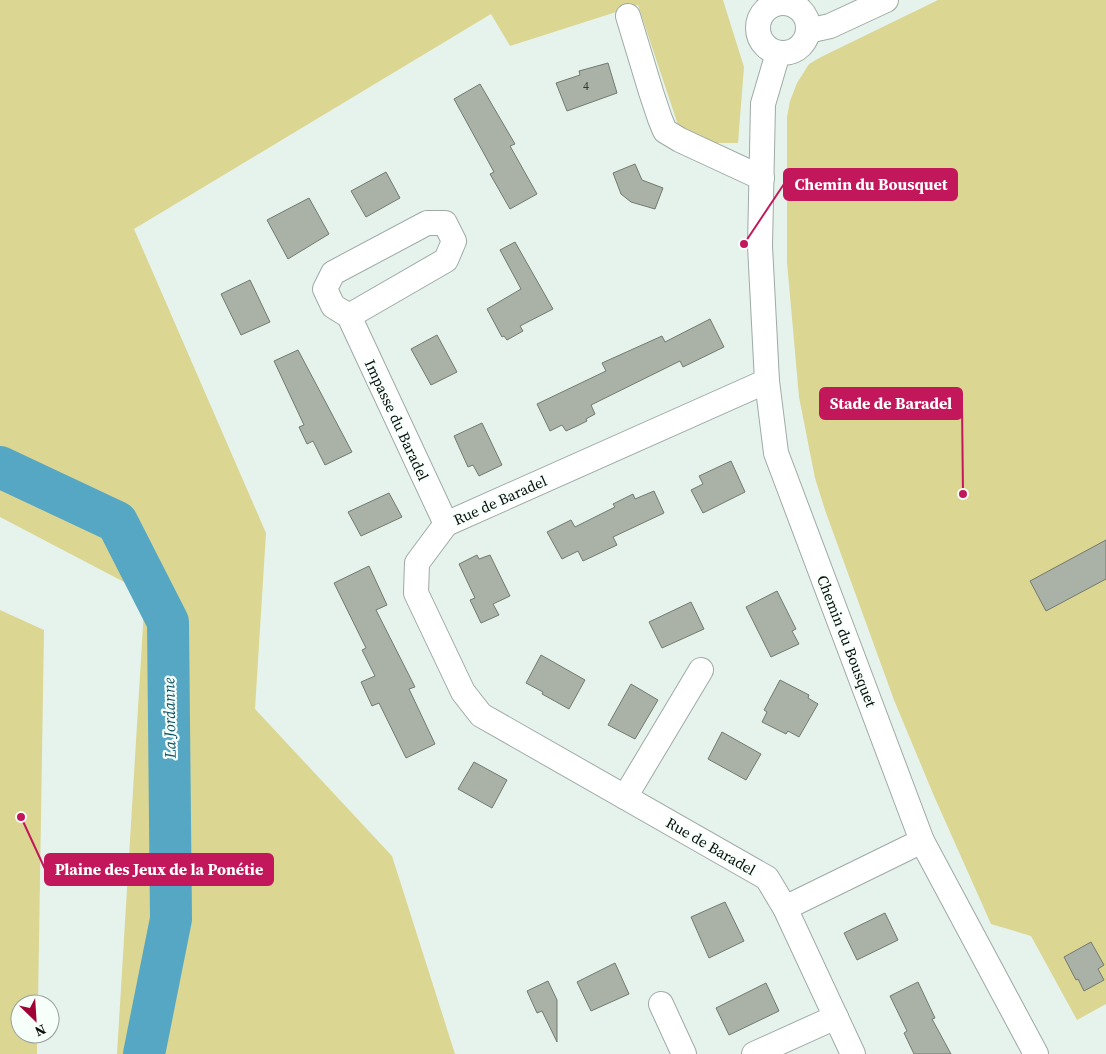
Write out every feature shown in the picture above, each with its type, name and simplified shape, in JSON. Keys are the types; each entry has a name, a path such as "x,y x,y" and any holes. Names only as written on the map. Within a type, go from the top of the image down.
{"street":[{"path":"808,31 830,26 886,0"},
{"path":"780,3 789,4 797,8 807,22 808,31 798,48 778,53 770,49 759,36 760,6 772,6 780,3"},
{"path":"628,16 650,92 665,132 762,178"},
{"name":"Chemin du Bousquet","path":"778,53 763,104 760,246 766,381 776,453 922,841 1036,1054"},
{"name":"Impasse du Baradel","path":"349,316 446,260 454,241 445,223 427,223 333,273 325,289 333,306 349,316 446,524"},
{"name":"Rue de Baradel","path":"766,381 446,524 417,563 416,593 463,692 481,715 767,878 786,908 853,1054"},
{"path":"625,797 701,670"},
{"path":"786,908 922,841"},
{"path":"661,1004 684,1054"},
{"path":"754,1054 836,1017"}],"shaded area":[{"path":"0,0 723,0 744,67 738,143 707,143 679,128 638,5 510,46 491,14 134,229 266,533 255,709 392,856 455,1054 117,1054 145,593 0,517"},
{"path":"938,0 1106,0 1106,1004 1077,1020 1031,936 991,924 894,700 825,510 815,478 799,397 787,262 787,117 790,101 797,83 809,64"},
{"path":"0,610 44,630 38,994 10,994 10,1044 37,1044 37,1054 0,1054"}],"building":[{"path":"608,63 617,93 567,111 556,83 580,75 579,71"},
{"path":"480,84 515,144 510,146 537,194 510,209 490,174 494,172 454,99"},
{"path":"635,164 642,180 663,188 655,209 631,202 621,194 613,173"},
{"path":"386,172 400,198 366,217 351,191"},
{"path":"309,198 329,234 288,259 267,220"},
{"path":"515,242 553,309 520,326 523,331 507,340 504,336 502,337 487,309 521,289 500,250"},
{"path":"250,280 270,322 241,335 221,294"},
{"path":"710,319 724,347 683,367 680,361 591,405 595,414 577,426 566,431 562,425 550,431 537,404 606,371 602,363 662,336 665,342"},
{"path":"437,335 457,372 431,385 411,349"},
{"path":"298,350 352,452 325,465 313,441 307,444 299,427 304,425 274,361"},
{"path":"482,423 502,465 479,476 473,465 468,467 454,436"},
{"path":"731,461 745,492 703,513 691,490 703,484 699,476"},
{"path":"654,491 664,513 613,537 617,545 583,561 578,551 562,559 547,532 571,520 575,527 615,507 613,504 633,494 635,499"},
{"path":"389,493 402,517 361,536 348,512"},
{"path":"1106,540 1106,579 1046,611 1030,581"},
{"path":"477,555 479,559 490,555 510,596 493,604 499,615 481,623 470,600 475,598 459,564"},
{"path":"369,566 387,605 376,610 415,687 409,689 435,744 406,758 379,703 372,706 361,682 375,676 362,650 366,648 334,583"},
{"path":"777,591 796,629 792,631 799,644 771,657 746,607"},
{"path":"691,602 704,629 662,648 649,622"},
{"path":"541,655 585,680 569,709 526,683"},
{"path":"780,680 809,695 808,698 818,704 799,737 788,731 786,734 762,722 767,712 764,710"},
{"path":"631,684 658,700 635,739 608,725"},
{"path":"722,732 761,754 746,780 708,759"},
{"path":"474,762 507,780 492,808 458,789"},
{"path":"725,902 744,941 709,958 691,917"},
{"path":"885,913 898,940 857,960 844,933"},
{"path":"1091,942 1104,965 1098,969 1104,980 1084,991 1064,957"},
{"path":"615,963 629,994 591,1011 577,982"},
{"path":"548,981 557,1000 557,1042 542,1011 537,1013 527,991"},
{"path":"918,982 935,1018 932,1019 951,1054 914,1054 904,1033 907,1031 890,996"},
{"path":"766,983 779,1011 729,1035 716,1008"}],"waterway":[{"name":"La Jordanne","path":"0,467 117,522 168,622 171,919 144,1054"}],"place":[{"name":"Chemin du Bousquet","path":"744,244"},
{"name":"Stade de Baradel","path":"963,494"},
{"name":"Plaine des Jeux de la Ponétie","path":"21,817"}]}
